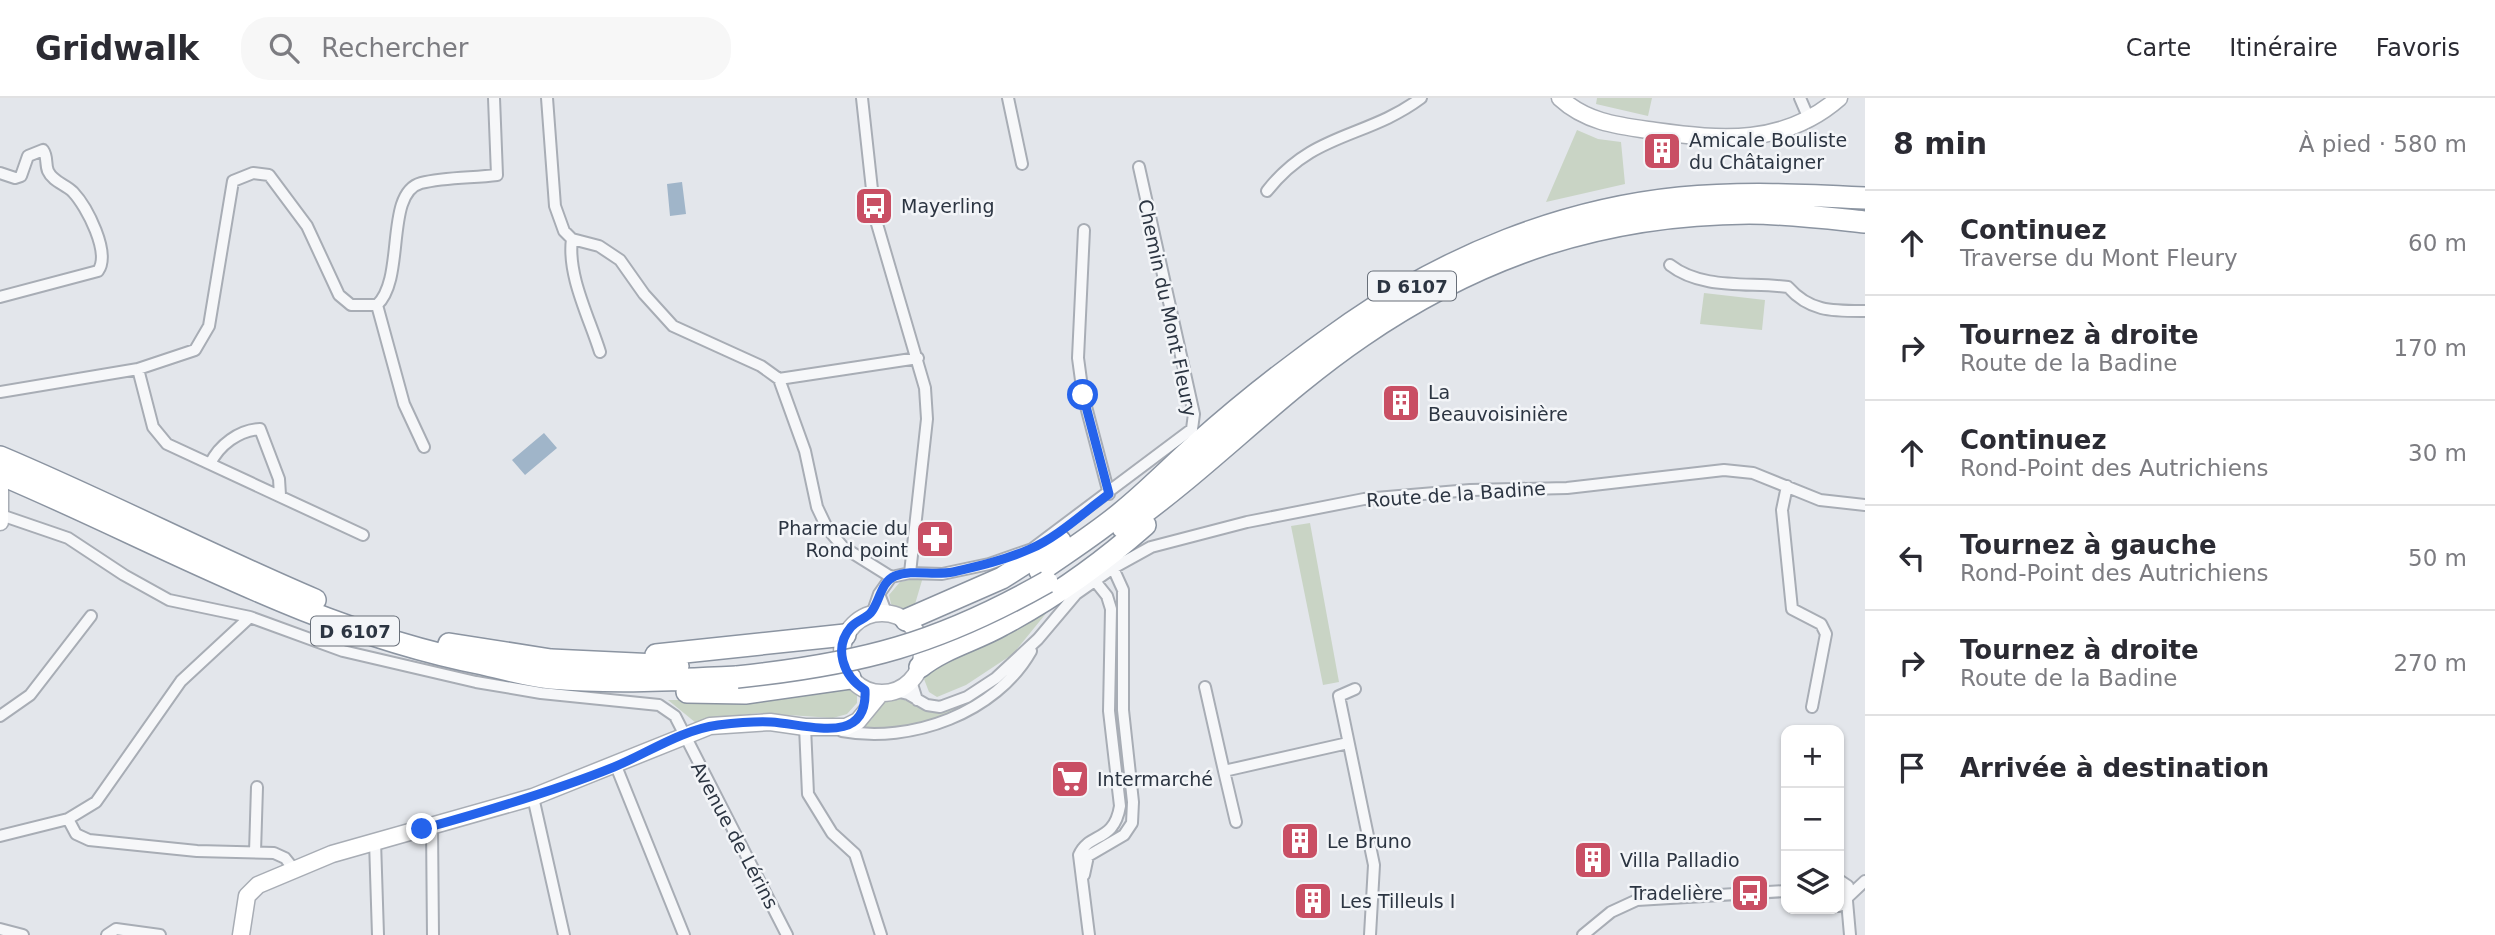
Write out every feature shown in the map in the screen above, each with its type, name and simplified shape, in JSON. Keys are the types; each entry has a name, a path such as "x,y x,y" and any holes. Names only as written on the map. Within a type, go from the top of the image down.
{"highway":[{"name":"D 6107","path":"1207,449 1351,323 1430,275 1527,232 1599,212 1679,198 1748,195 1865,198"},
{"name":"D 6107","path":"1,485 70,503 228,581 350,629 429,653 550,669 668,666 736,670 848,649 911,633 1044,576 1121,513 1361,336 1440,287 1536,245 1605,228 1681,216 1751,213 1865,222"},
{"path":"888,615 1002,578 1207,449"},
{"path":"916,674 932,657 968,644 1005,624 1081,576 1168,506 1207,449"},
{"name":"D 6107","path":"0,457 75,489 236,567 355,617 430,641 550,669"},
{"path":"550,669 845,635"},
{"path":"550,669 670,691 745,693 873,688"}],"street":[{"path":"0,392 138,369 195,350 204,337 233,181 237,177 253,173 269,175 307,226 339,295 351,304 377,305 386,297 391,283 401,204 407,190 420,184 497,175 494,98"},
{"path":"547,98 555,206 564,231 572,239 599,246 620,260 643,294 673,326 761,366 779,379 805,451 817,507 827,528 843,547 891,577"},
{"path":"862,98 875,217 925,388 927,419 911,572"},
{"path":"1008,98 1021,164"},
{"path":"1267,191 1286,167 1322,143 1369,127 1421,98"},
{"path":"1560,98 1593,120 1713,139 1769,132 1809,119 1839,98"},
{"path":"1800,98 1809,119"},
{"path":"0,173 15,178 21,176 29,156 43,150 48,170 80,202 99,238 103,258 98,271 0,298"},
{"name":"Chemin du Mont Fleury","path":"1109,494 1192,429 1194,422 1139,167"},
{"path":"917,700 916,674 921,641 888,615 879,593 891,577 911,572 942,574 989,564 1032,549 1109,494 1083,395 1078,358 1084,230"},
{"path":"572,239 570,251 576,277 600,352"},
{"path":"1670,265 1684,276 1727,283 1788,287 1802,302 1833,311 1865,311"},
{"path":"377,305 404,404 425,447"},
{"path":"779,379 918,358"},
{"path":"138,369 153,427 167,443 363,535"},
{"path":"210,464 216,450 248,429 260,429 279,479 280,495"},
{"name":"Route de la Badine","path":"241,935 247,896 258,885 293,868 375,841 533,797 616,766 682,735 736,723 770,722 805,727 846,727 858,721 866,709 873,688 908,694 917,700 940,707 967,697 996,678 1038,639 1076,594 1113,568 1151,547 1247,522 1413,493 1567,488 1724,470 1753,472 1820,500 1865,505"},
{"path":"0,522 1,485"},
{"path":"1787,486 1783,510 1792,609 1821,624 1826,634 1812,707"},
{"name":"Avenue de Lérins","path":"1,514 68,538 124,575 169,600 250,617 343,650 476,682 541,693 659,705 675,716 682,735 787,935"},
{"path":"1084,888 1088,856 1118,839 1132,823 1133,802 1123,710 1123,590 1113,568"},
{"path":"1089,935 1079,855 1082,847 1108,833 1118,818 1120,806 1109,711 1111,609 1107,596 1096,581"},
{"path":"888,615 861,618 845,635 841,657 873,688 916,674"},
{"path":"0,716 30,695 91,616"},
{"path":"0,836 68,819 96,802 181,681 250,617"},
{"name":"Route de la Badine","path":"828,728 862,733 904,731 963,713 989,698 1020,670 1038,639"},
{"path":"1205,687 1236,822"},
{"path":"1355,689 1339,696 1374,865 1370,935"},
{"path":"1109,711 1123,710"},
{"path":"805,727 808,794 832,833 855,854 881,935"},
{"path":"1224,771 1348,743"},
{"path":"616,766 684,935"},
{"path":"256,852 257,787"},
{"path":"533,797 564,935"},
{"path":"68,819 76,834 89,839 197,850 274,853 285,858 293,868"},
{"path":"432,826 433,935"},
{"path":"375,841 378,935"},
{"path":"1844,895 1864,882"},
{"path":"1583,935 1611,912 1637,900 1781,891"},
{"path":"1844,901 1850,931"},
{"path":"0,929 23,935"},
{"path":"107,935 116,929 160,935"}],"green space":[{"path":"1597,98 1652,98 1648,116 1596,104"},
{"path":"1577,130 1598,139 1621,142 1625,184 1546,202"},
{"path":"1704,293 1765,300 1762,330 1700,324"},
{"path":"1310,523 1339,682 1323,685 1291,526"},
{"path":"923,577 913,611 901,611 891,604 889,595 900,582"},
{"path":"1057,600 1013,654 966,685 937,697 929,692 924,679 932,666"},
{"path":"842,687 857,693 857,703 847,714 833,718 760,713 719,717 696,723 668,700 713,700"},
{"path":"897,697 926,709 940,711 972,702 932,720 890,728 860,729 872,719 884,698"}],"water":[{"path":"682,182 686,214 670,216 667,184"},
{"path":"544,433 557,448 525,475 512,460"}],"place":[{"name":"Amicale Bouliste du Châtaigner","path":"1662,151"},
{"name":"Mayerling","path":"874,206"},
{"name":"La Beauvoisinière","path":"1401,403"},
{"name":"Pharmacie du Rond point","path":"935,539"},
{"name":"Intermarché","path":"1070,779"},
{"name":"Le Bruno","path":"1300,841"},
{"name":"Villa Palladio","path":"1593,860"},
{"name":"Tradelière","path":"1750,893"},
{"name":"Les Tilleuls I","path":"1313,901"}],"route":[{"path":"422,829 533,797 616,766 682,735 710,726 770,722 828,728 846,727 858,721 866,709 865,690 850,678 844,668 842,646 845,635 852,626 861,618 872,614 879,593 891,577 911,572 918,575 942,574 989,564 1032,549 1109,494 1083,395"}]}
